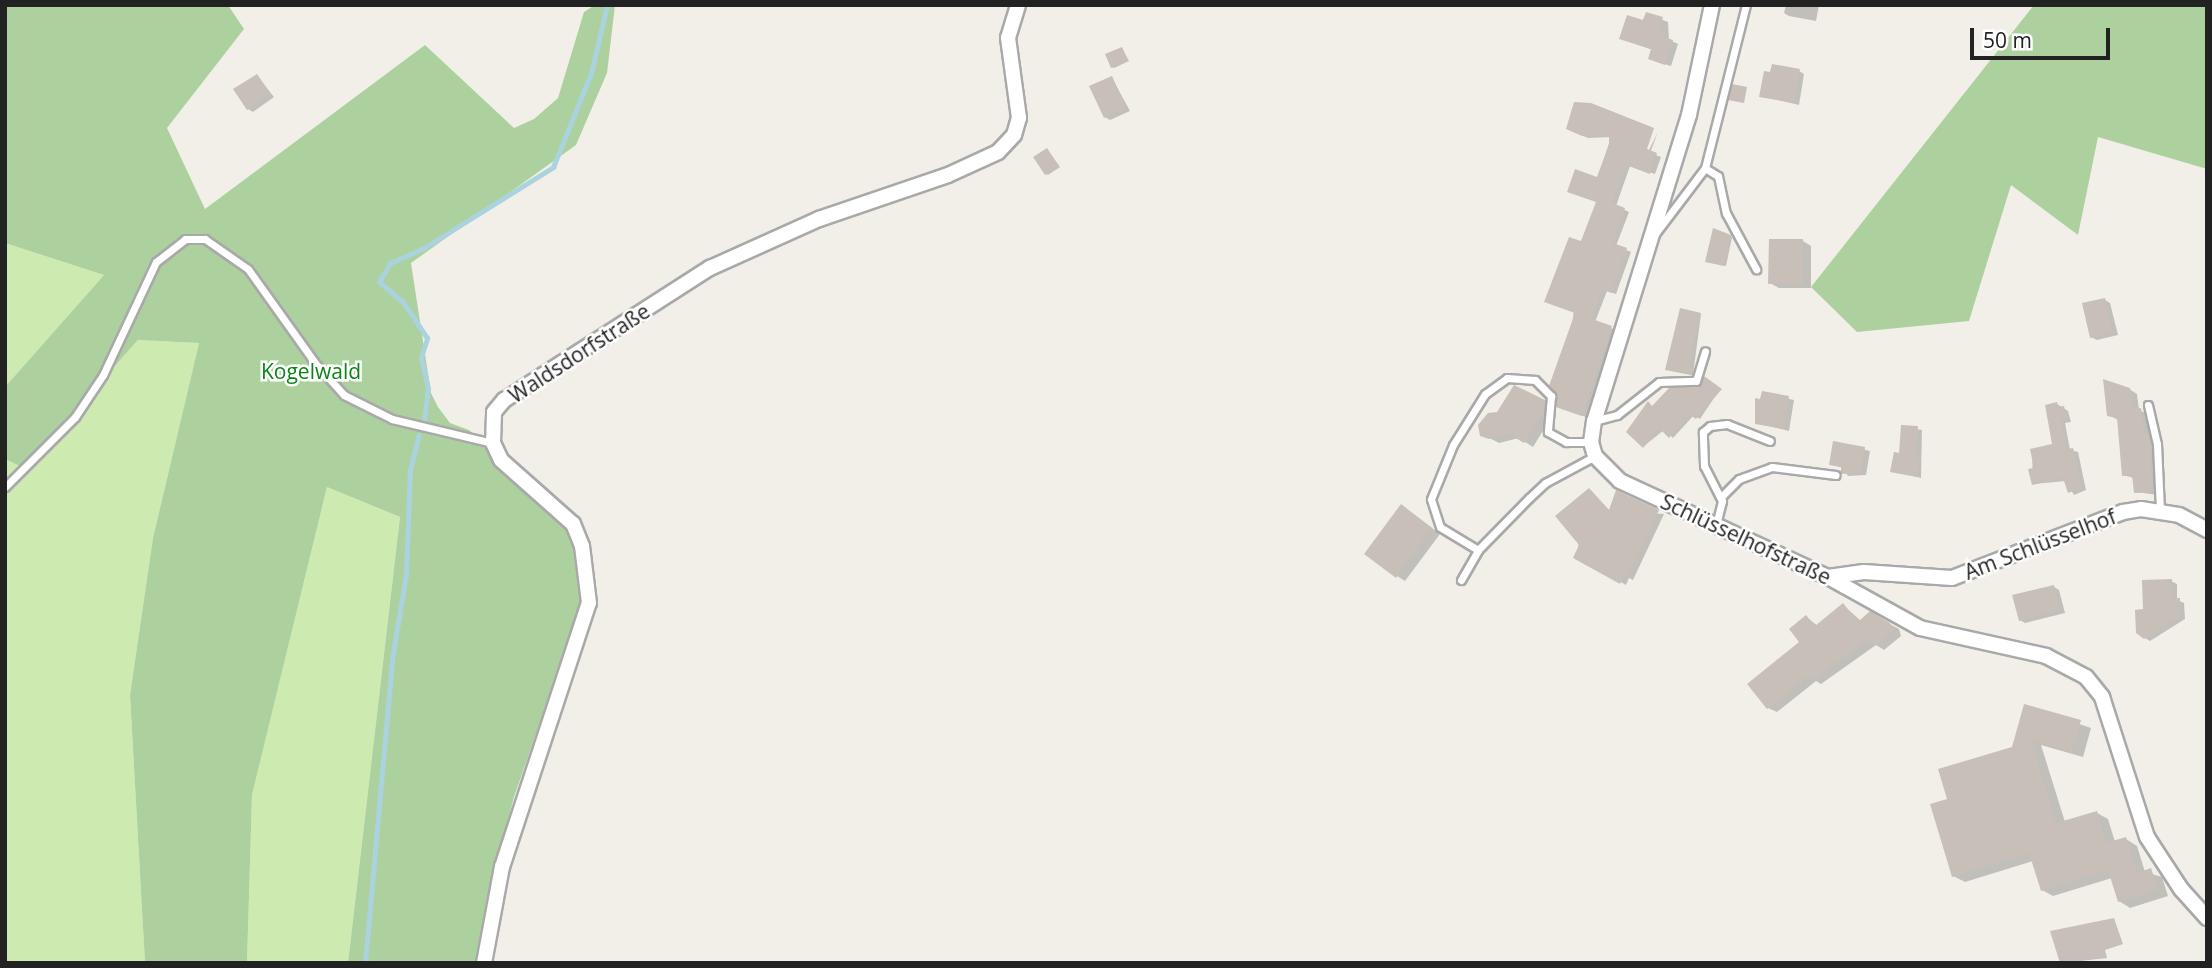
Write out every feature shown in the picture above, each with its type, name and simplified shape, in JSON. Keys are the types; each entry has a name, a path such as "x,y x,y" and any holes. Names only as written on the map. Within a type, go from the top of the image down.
{"street":[{"name":"Waldsdorfstraße","path":"493,443 494,412 504,400 710,268 819,219 948,175 998,152 1014,135 1019,118 1009,38 1017,5"},
{"path":"1593,449 1594,421 1689,115 1712,5"},
{"path":"484,963 502,867 589,603 582,546 573,524 501,460 493,443"},
{"name":"Schlüsselhofstraße","path":"1593,449 1620,481 1828,576 1920,628 2046,656 2086,677 2105,707 2134,806 2147,837 2181,889 2207,918"},
{"name":"Am Schlüsselhof","path":"1828,576 1864,572 1952,578 2123,512 2160,510 2179,514 2207,530"}],"lane":[{"path":"1651,236 1668,221 1705,168 1746,5"},
{"path":"1705,168 1718,176 1726,213 1756,269"},
{"path":"5,487 75,417 103,375 156,262 185,239 205,239 248,269 315,363 344,395 392,419 493,443"},
{"path":"1594,421 1617,415 1659,382 1696,381 1705,351"},
{"path":"1478,550 1440,527 1432,499 1453,445 1485,394 1507,378 1535,380 1551,396 1547,424 1553,438 1593,449"},
{"path":"2148,405 2157,444 2160,510"},
{"path":"1716,525 1723,510 1721,497 1702,459 1703,432 1710,426 1727,424 1770,440"},
{"path":"1461,580 1478,550 1545,482 1593,449"},
{"path":"1721,497 1739,479 1772,467 1835,475"}],"green space":[{"name":"Kogelwald","path":"5,5 228,5 244,29 167,128 205,209 425,45 514,128 534,119 558,98 584,12 595,5 615,5 607,73 576,145 411,263 431,393 438,407 450,423 469,430 570,528 578,547 583,599 514,797 496,865 481,963 348,963 400,517 327,487 252,795 247,963 145,963 130,695 153,538 199,343 138,340 24,468 5,459 5,387 104,275 5,243"},
{"path":"2034,5 2207,5 2207,169 2098,137 2078,235 2011,185 1969,321 1857,332 1811,287"},
{"path":"5,243 104,275 5,387"},
{"path":"138,340 199,343 153,538 130,695 145,963 5,963 5,459 24,468"},
{"path":"327,487 400,517 348,963 247,963 252,795"}],"building":[{"path":"1646,12 1663,17 1660,28 1666,30 1664,37 1673,40 1665,65 1648,59 1651,49 1619,39 1627,15 1643,20"},
{"path":"1122,47 1128,60 1111,68 1105,54"},
{"path":"1772,64 1800,69 1794,103 1759,97 1764,71 1770,72"},
{"path":"257,74 270,93 247,110 233,89"},
{"path":"1112,76 1126,108 1104,118 1089,86"},
{"path":"1732,84 1747,87 1744,103 1728,100"},
{"path":"1574,102 1591,103 1654,128 1647,149 1657,153 1650,174 1626,165 1612,203 1625,208 1613,243 1627,248 1612,293 1602,290 1592,319 1612,326 1582,416 1556,407 1557,394 1549,386 1575,313 1544,302 1569,237 1581,241 1596,202 1567,192 1575,169 1597,177 1609,144 1609,135 1582,136 1566,129"},
{"path":"1047,148 1059,166 1045,175 1033,157"},
{"path":"1713,228 1731,235 1724,266 1705,262"},
{"path":"1769,239 1803,239 1803,284 1768,284"},
{"path":"2105,298 2113,333 2090,338 2082,303"},
{"path":"1680,308 1701,313 1689,367 1693,368 1691,375 1665,370"},
{"path":"1704,376 1722,389 1696,419 1690,415 1669,438 1660,429 1643,448 1626,432 1648,401 1652,406 1669,388 1699,386"},
{"path":"2103,379 2130,388 2133,409 2141,408 2144,434 2148,434 2150,440 2152,492 2134,493 2132,475 2122,476 2117,418 2107,416"},
{"path":"1514,385 1545,400 1544,411 1524,443 1509,434 1489,439 1480,436 1478,425 1488,413 1497,412"},
{"path":"1762,391 1789,396 1784,429 1755,424 1755,398 1760,399"},
{"path":"2057,402 2058,407 2064,406 2067,420 2061,421 2067,449 2073,448 2082,488 2068,493 2063,478 2032,485 2028,469 2034,468 2030,449 2052,444 2045,405"},
{"path":"1901,425 1918,426 1916,457 1921,458 1917,477 1890,472 1894,452 1899,453"},
{"path":"1833,441 1865,447 1861,473 1841,474 1841,467 1829,465"},
{"path":"1589,488 1609,510 1616,490 1659,510 1627,578 1623,576 1620,584 1573,558 1579,545 1555,516"},
{"path":"1401,504 1432,528 1396,578 1364,554"},
{"path":"2172,579 2172,598 2180,598 2180,616 2144,639 2136,633 2135,610 2143,609 2142,580"},
{"path":"2054,585 2060,610 2019,621 2012,595"},
{"path":"1843,603 1858,622 1870,611 1890,623 1893,631 1875,646 1869,640 1812,680 1808,676 1767,709 1747,684 1799,642 1789,629 1806,615 1815,626"},
{"path":"2024,704 2081,720 2072,752 2031,740 2056,823 2097,811 2106,843 2126,837 2137,873 2151,868 2158,890 2118,902 2108,870 2041,891 2029,853 1952,877 1930,804 1947,799 1938,769 2012,747"},
{"path":"2114,918 2122,943 2104,949 2106,957 2060,963 2050,931"}],"waterway":[{"path":"424,420 428,388 421,357 427,338 403,302 379,282 390,263 422,249 553,167 591,73 607,5"},
{"path":"365,963 392,659 406,574 410,470 419,435"}]}
